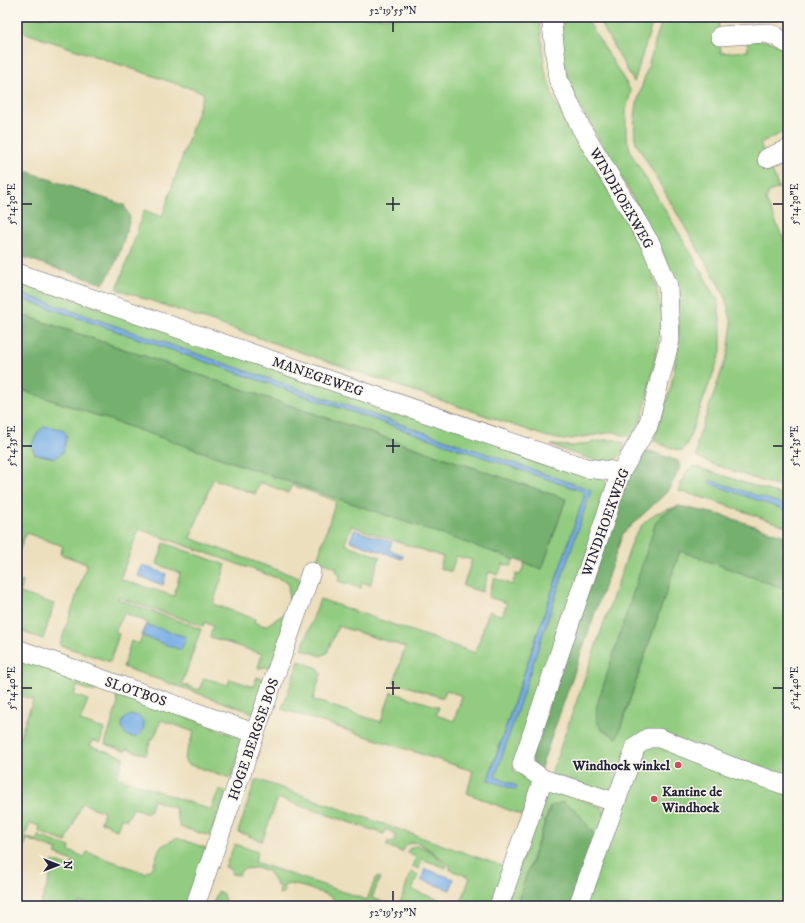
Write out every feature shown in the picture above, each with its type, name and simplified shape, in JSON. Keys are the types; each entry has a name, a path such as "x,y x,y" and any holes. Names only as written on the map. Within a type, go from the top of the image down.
{"street":[{"name":"WINDHOEKWEG","path":"553,17 552,25 558,79 581,128 651,245 668,286 670,340 648,426 621,472 522,764 543,779 615,802"},
{"path":"720,36 767,33 788,44"},
{"path":"767,158 788,149"},
{"name":"MANEGEWEG","path":"17,272 586,468 621,472"},
{"name":"HOGE BERGSE BOS","path":"195,906 311,572"},
{"name":"SLOTBOS","path":"17,649 254,733"},
{"path":"578,906 636,746 648,738 660,738 733,767 788,786"},
{"path":"499,906 543,779"}],"green space":[{"path":"17,17 541,17 540,25 545,71 554,100 646,254 656,285 662,317 657,349 644,412 632,438 614,432 564,440 548,437 117,289 144,210 162,217 204,93 17,30"},
{"path":"562,17 587,17 631,91 626,110 626,136 632,155 701,270 712,292 717,297 721,325 721,352 687,444 682,451 662,445 654,440 671,387 676,358 679,325 644,217 573,95 562,55"},
{"path":"597,17 654,17 634,82"},
{"path":"663,17 718,17 721,53 748,51 747,40 770,41 788,52 788,140 784,132 760,143 779,188 769,192 766,200 788,249 788,490 710,463 697,457 697,442 728,353 732,323 724,294 636,143 634,125 637,106 641,88"},
{"path":"17,168 124,205 130,218 113,269 103,284 17,255"},
{"path":"17,280 602,477 607,483 609,489 513,770 523,776 530,785 529,801 523,816 467,793 473,771 282,709 299,661 318,668 321,674 313,700 381,722 391,692 439,707 436,715 454,721 462,696 446,690 443,698 394,682 405,647 338,626 327,653 321,656 302,649 320,599 475,653 489,611 502,616 507,603 488,597 494,578 512,585 516,574 520,575 525,563 542,569 566,499 17,313 17,297 582,491 584,493 584,497 488,779 517,786 495,777 591,490 17,292"},
{"path":"17,313 566,499 542,569 17,388"},
{"path":"17,388 514,559 511,566 503,564 498,575 489,572 482,592 463,586 472,560 456,556 451,572 440,568 443,557 351,526 345,544 380,557 370,585 362,582 361,588 338,581 340,575 336,573 337,568 317,560 336,501 292,485 288,493 260,482 255,494 213,479 190,538 302,579 293,604 289,599 288,582 139,529 120,579 174,596 180,573 157,564 164,543 226,565 213,604 255,619 254,622 265,626 283,615 288,616 271,667 258,668 262,654 210,637 213,626 205,622 203,626 118,597 117,599 201,629 182,684 199,690 204,678 228,685 230,679 253,687 257,677 266,680 254,713 123,667 131,641 139,644 147,622 124,613 115,632 119,634 110,662 60,645 87,564 60,554 63,546 26,533 17,557"},
{"path":"605,440 615,440 624,443 623,452 615,461 590,459 551,445 573,446"},
{"path":"650,451 678,461 680,467 667,492 623,533 539,773 533,764 531,755 628,477 644,452"},
{"path":"694,466 788,497 788,527 711,500 678,491 687,471"},
{"path":"679,506 661,516 602,730 617,738 680,551 788,590 788,906 571,906 550,806 516,906 504,906 549,788 602,807 604,816 610,789 603,791 551,774 634,537 642,525 656,513"},
{"path":"679,506 721,515 788,537 788,590 680,551 617,738 606,732 600,726 596,718 597,705 656,522 661,516"},
{"path":"17,580 23,582 20,593 54,604 43,639 17,630"},
{"path":"17,657 103,685 94,692 77,686 74,695 88,700 80,721 104,729 100,743 93,740 90,746 124,757 117,777 211,810 219,789 226,792 210,836 180,827 175,808 153,800 149,813 133,808 127,820 121,818 117,830 109,827 109,824 101,822 104,812 82,803 66,842 39,832 40,826 30,823 25,836 36,841 38,836 70,847 69,851 85,857 87,852 145,873 153,867 160,847 177,838 206,848 187,906 91,906 80,902 78,906 40,906 53,869 50,868 53,861 71,867 73,861 55,854 57,850 27,839 17,866 17,744 33,700 17,694"},
{"path":"115,690 243,739 231,778 187,764 184,759 194,732 161,720 154,738 151,739 146,755 128,749 125,751 105,744 118,703"},
{"path":"256,779 505,867 491,906 460,906 470,877 450,870 450,865 417,842 407,844 402,852 387,846 388,841 393,843 396,834 386,829 384,834 278,798 262,841 238,832"},
{"path":"563,802 576,810 597,838 571,906 516,906 551,806"},
{"path":"235,844 258,852 255,862 367,900 376,877 380,878 372,898 395,906 341,906 330,896 290,884 283,886 285,890 284,893 279,894 280,886 277,886 268,871 256,868 243,869 238,875 231,874 232,870 225,867"},
{"path":"419,846 432,853 447,865 446,868 422,859 419,869 412,866 416,857 407,853 409,849"},
{"path":"411,872 418,875 412,890 449,903 448,906 399,906"},
{"path":"218,891 223,894 226,906 212,906"}],"water":[{"path":"17,292 591,490 495,777 517,786 516,790 488,780 584,497 584,493 582,491 17,297"},
{"path":"43,427 62,429 67,435 63,452 55,458 35,454 31,446 37,434"},
{"path":"710,480 788,506 788,511 711,484 709,482"},
{"path":"354,530 392,542 389,550 403,555 402,559 350,541"},
{"path":"142,565 166,574 163,585 138,576"},
{"path":"147,625 186,637 181,650 142,636"},
{"path":"133,715 137,716 143,722 143,730 137,736 133,737 129,736 123,730 122,726 123,722 129,716"},
{"path":"425,869 454,879 450,890 421,880"}],"place":[{"name":"Windhoek winkel","path":"678,765"},
{"name":"Kantine de Windhoek","path":"654,799"}]}
